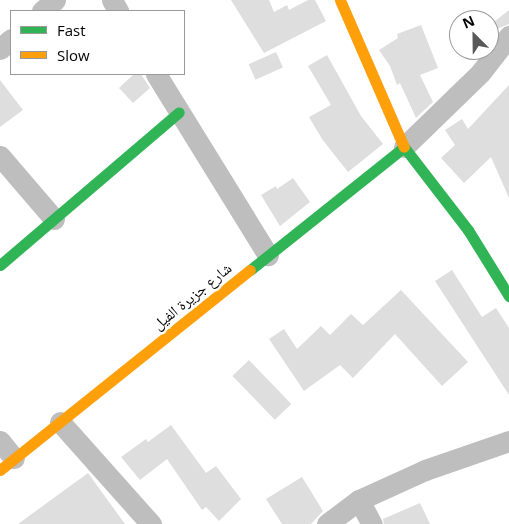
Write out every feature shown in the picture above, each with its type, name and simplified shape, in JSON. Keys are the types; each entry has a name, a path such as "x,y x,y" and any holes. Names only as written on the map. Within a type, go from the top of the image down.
{"street":[{"path":"43,10 55,0"},
{"path":"340,0 404,147 437,187 468,230 509,296"},
{"path":"404,147 480,72 509,36"},
{"path":"0,49 10,40"},
{"path":"157,75 268,255"},
{"path":"0,265 178,112"},
{"name":"شارع جزيرة الفيل","path":"7,464 404,147"},
{"path":"0,156 54,219"},
{"path":"60,422 151,524"},
{"path":"327,524 359,500 425,470 509,441"},
{"path":"0,442 7,464"},
{"path":"359,500 372,524"}],"building":[{"path":"231,0 269,0 274,12 287,5 289,10 308,0 315,0 326,21 264,53"},
{"path":"509,10 509,24 499,28 499,18"},
{"path":"421,25 438,68 420,75 433,102 416,118 400,83 397,85 390,66 379,50 398,38 397,34"},
{"path":"276,52 283,68 256,80 249,64"},
{"path":"327,55 361,116 383,144 348,172 322,139 309,117 331,105 308,66"},
{"path":"133,75 142,75 150,88 133,103 119,88"},
{"path":"0,80 23,110 0,127"},
{"path":"509,85 509,198 491,157 464,183 441,158 455,145 445,130 462,119 468,129"},
{"path":"293,178 310,202 280,226 261,195 276,186 277,189"},
{"path":"452,270 482,317 496,308 509,328 509,395 435,281"},
{"path":"401,290 468,362 442,386 395,334 353,378 340,365 304,391 269,339 284,329 297,349 321,326 330,335 351,314 363,325"},
{"path":"249,360 291,404 275,420 232,376"},
{"path":"171,425 206,473 216,466 241,499 219,521 206,507 202,510 167,459 140,480 121,457 146,439 148,442"},
{"path":"88,473 125,524 18,524"},
{"path":"302,477 323,511 311,524 282,524 266,499"},
{"path":"420,503 430,524 384,524 383,519"}],"traffic: fast":[{"path":"0,265 179,112"},
{"path":"404,147 468,230 509,296"},
{"path":"250,270 404,147"}],"traffic: slow":[{"path":"340,0 404,147"},
{"path":"0,470 250,270"}]}
